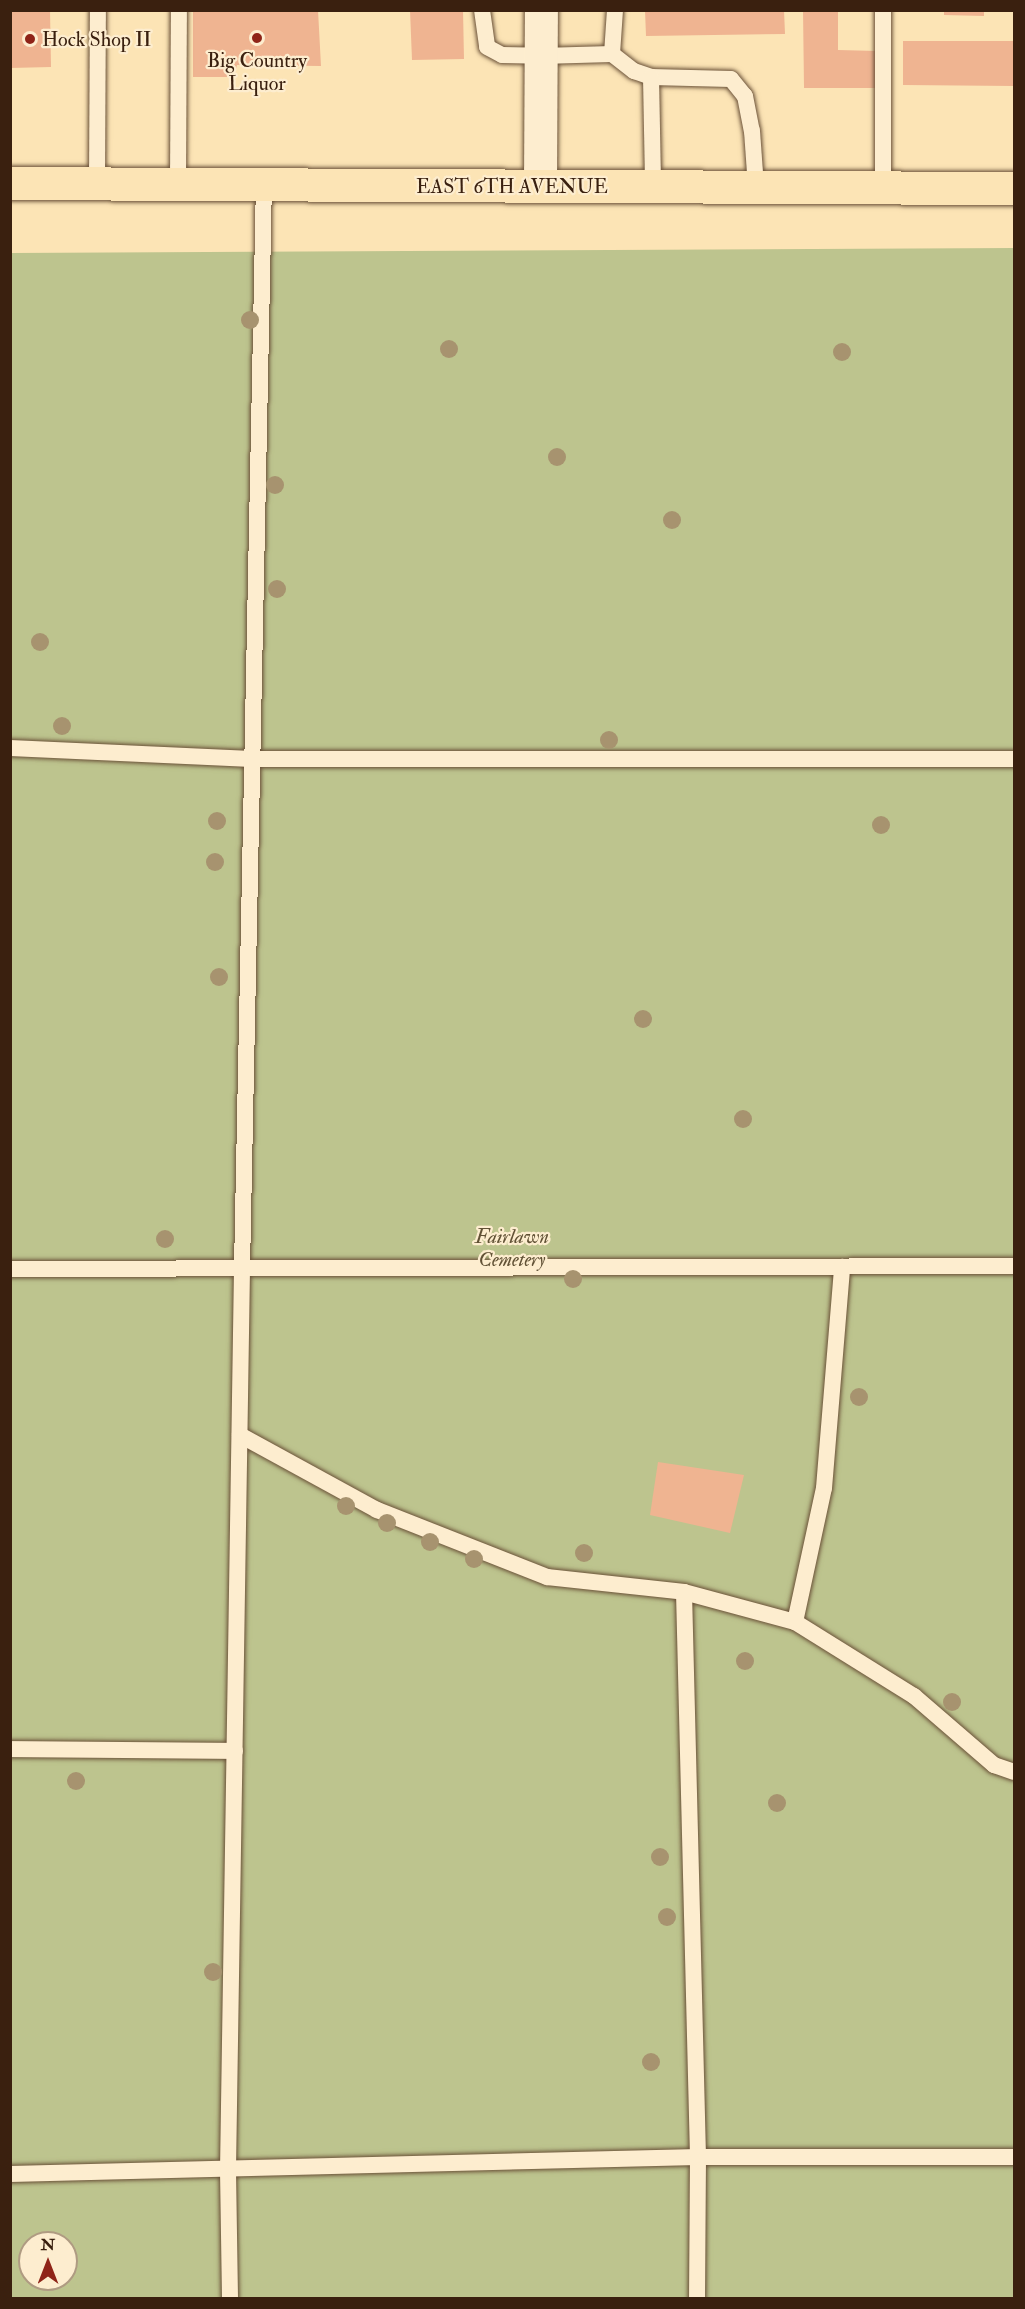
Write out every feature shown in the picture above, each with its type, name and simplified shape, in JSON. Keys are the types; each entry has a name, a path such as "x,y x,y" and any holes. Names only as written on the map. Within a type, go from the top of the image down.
{"main road":[{"name":"EAST 6TH AVENUE","path":"10,183 1014,188"}],"street":[{"path":"540,186 541,10"}],"lane":[{"path":"97,183 98,10"},
{"path":"178,184 179,10"},
{"path":"482,10 487,47 502,55 612,54 634,71 651,77 731,79 745,96 752,131 756,187"},
{"path":"612,54 615,10"},
{"path":"883,10 883,187"},
{"path":"651,77 653,186"},
{"path":"230,2298 228,2170 242,1268 264,184"},
{"path":"10,748 252,759 1014,759"},
{"path":"10,1269 1014,1266"},
{"path":"795,1622 824,1488 842,1267"},
{"path":"240,1435 377,1510 547,1577 684,1592 795,1622 914,1696 994,1765 1014,1772"},
{"path":"684,1592 698,2157 696,2298"},
{"path":"10,1749 235,1751"},
{"path":"10,2174 698,2157 1014,2157"}],"green space":[{"name":"Fairlawn Cemetery","path":"1014,248 1014,2298 11,2298 10,253"}],"building":[{"name":"Hock Shop II","path":"10,10 50,10 51,67 10,68"},
{"name":"Big Country Liquor","path":"193,10 318,10 321,66 237,65 234,77 193,77"},
{"path":"410,10 463,10 464,59 412,60"},
{"path":"645,10 784,10 785,34 646,36"},
{"path":"803,10 838,10 838,50 877,51 878,88 804,88"},
{"path":"944,10 984,10 984,16 944,15"},
{"path":"903,41 1014,41 1014,86 903,85"},
{"path":"658,1462 744,1475 730,1533 650,1515"}],"place":[{"name":"Big Country Liquor","path":"257,38"},
{"name":"Hock Shop II","path":"30,39"}]}
